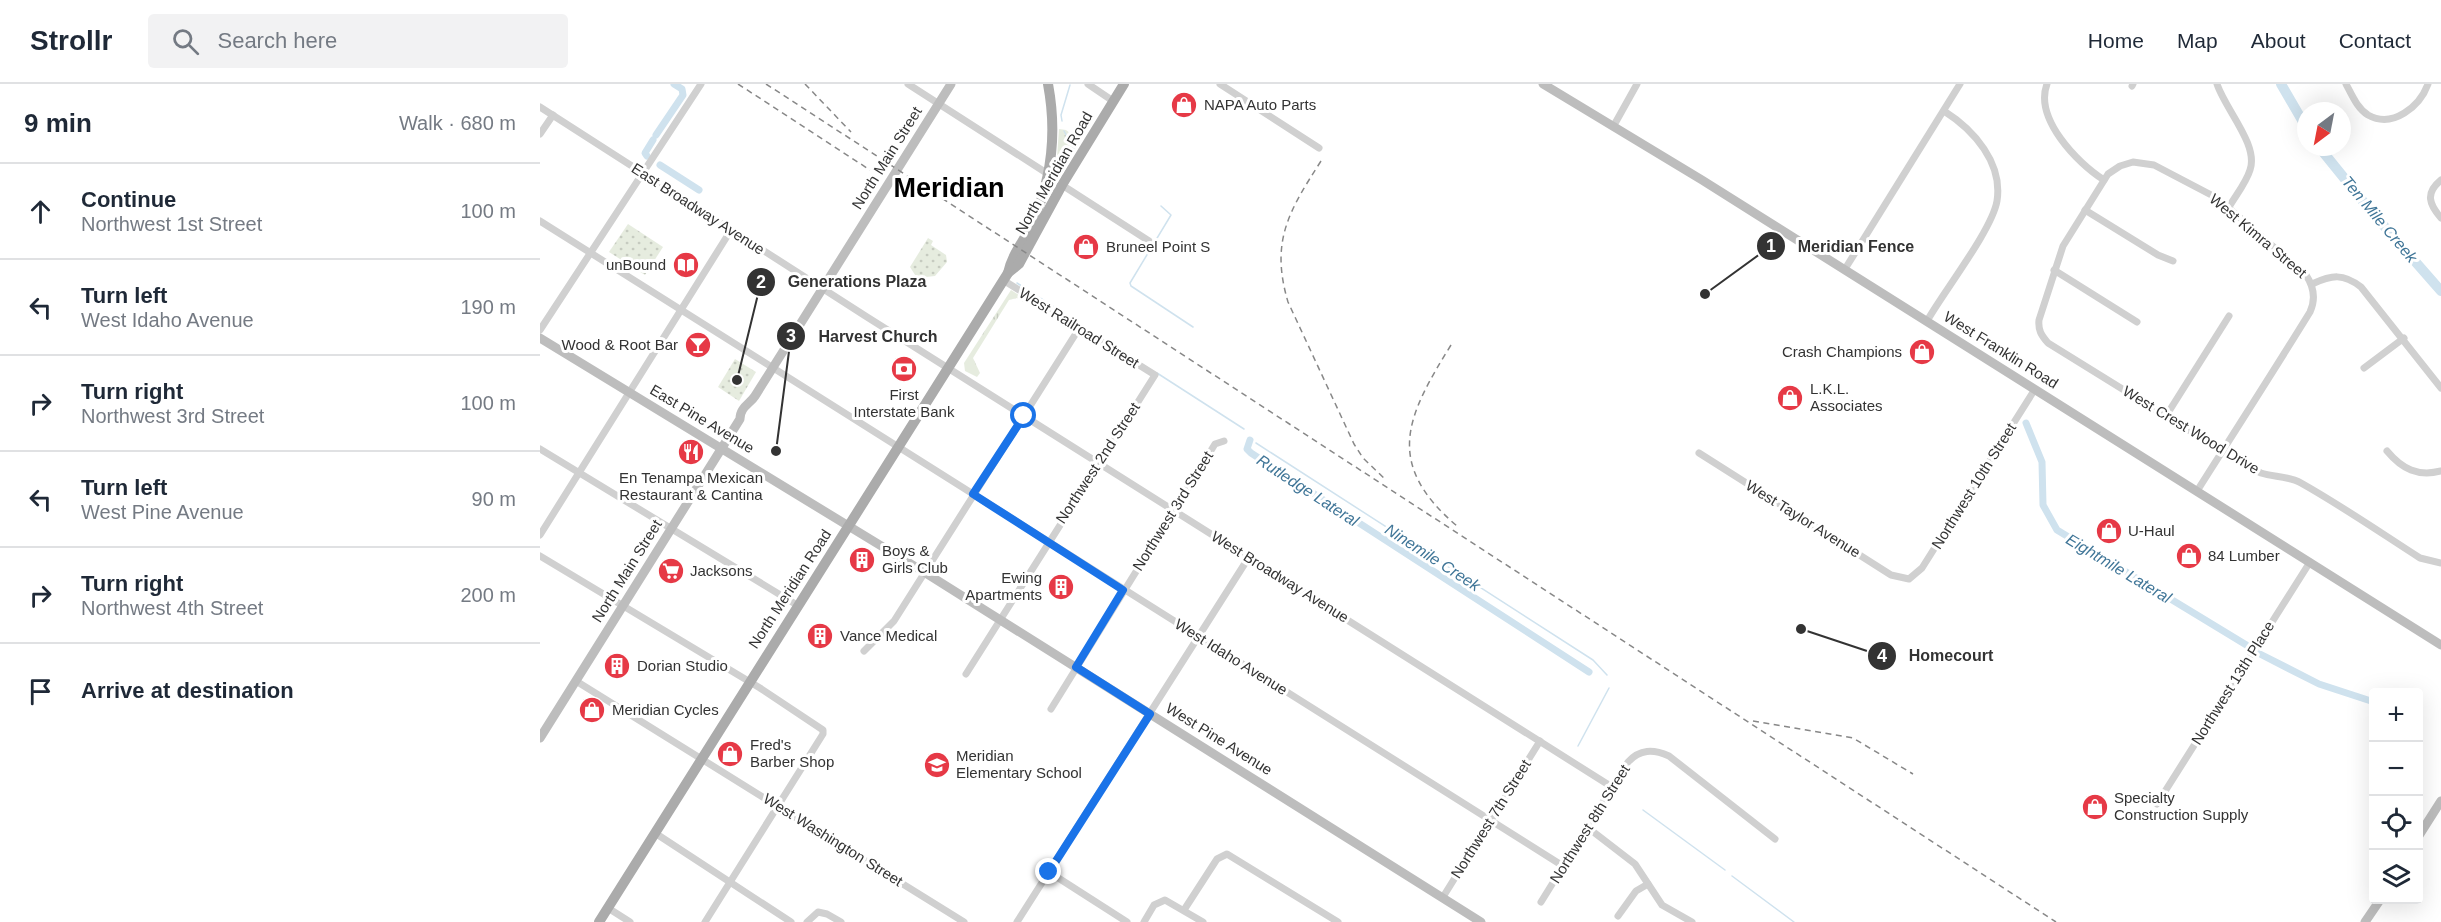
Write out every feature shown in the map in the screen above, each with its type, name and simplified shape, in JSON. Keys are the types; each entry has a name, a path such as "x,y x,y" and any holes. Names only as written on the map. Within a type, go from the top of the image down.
{"main road":[{"name":"North Meridian Road","path":"599,922 1005,277 1011,259 1036,214 1048,174 1053,119 1048,84"},
{"name":"North Meridian Road","path":"1005,277 1019,264 1028,250 1062,184 1124,84"}],"street":[{"path":"540,330 701,84"},
{"path":"908,84 1048,174"},
{"name":"North Main Street","path":"540,738 740,419 745,417 772,368 951,84"},
{"path":"1088,84 1113,101"},
{"path":"1220,84 1319,148"},
{"name":"West Franklin Road","path":"1543,84 1845,269 2441,645"},
{"path":"1613,127 1637,84"},
{"path":"1845,269 1960,84"},
{"path":"2048,84 2044,98 2050,119 2080,163 2104,180"},
{"path":"2217,84 2224,105 2248,144 2252,157 2247,178 2229,207"},
{"path":"2346,84 2367,114 2388,118 2410,111 2421,101 2428,84"},
{"name":"East Broadway Avenue","path":"540,107 948,368"},
{"path":"1928,321 1980,236 1997,204 1998,191 1994,167 1979,142 1962,123 1944,111"},
{"path":"540,134 553,115"},
{"name":"West Kimra Street","path":"2104,180 2120,166 2133,162 2148,163 2210,194 2229,207 2306,274 2312,284 2328,276 2350,278 2361,287 2404,338 2441,388"},
{"name":"West Crest Wood Drive","path":"2104,180 2063,246 2054,270 2038,325 2039,332 2048,343 2222,451 2262,473 2298,482 2420,558 2441,563"},
{"path":"2441,180 2432,189 2430,196 2430,203 2441,218"},
{"path":"1062,184 1149,241"},
{"path":"2085,210 2158,255 2174,261"},
{"name":"West Idaho Avenue","path":"540,221 1563,866"},
{"path":"540,535 731,230"},
{"path":"2054,270 2138,322"},
{"name":"West Railroad Street","path":"1005,277 1155,375"},
{"path":"2197,491 2310,312 2313,305 2312,284"},
{"path":"2166,416 2229,316"},
{"path":"864,651 894,621 1080,327"},
{"name":"East Pine Avenue","path":"540,338 849,525"},
{"path":"2364,368 2404,338"},
{"name":"West Broadway Avenue","path":"948,368 1612,786"},
{"name":"Northwest 2nd Street","path":"966,674 1155,375"},
{"name":"Northwest 10th Street","path":"1909,579 1923,568 2035,389"},
{"name":"Northwest 3rd Street","path":"1051,709 1215,444 1224,441"},
{"path":"540,449 797,605"},
{"path":"2387,452 2396,462 2415,473 2429,474 2441,471"},
{"name":"West Taylor Avenue","path":"1699,453 1891,575 1909,579"},
{"name":"West Pine Avenue","path":"849,525 1443,897 1475,920"},
{"path":"540,556 749,682 823,730 823,734 705,922"},
{"path":"1017,922 1249,557"},
{"name":"Northwest 13th Place","path":"2157,804 2310,562"},
{"name":"West Washington Street","path":"576,681 964,922"},
{"name":"Northwest 7th Street","path":"1443,897 1540,741"},
{"name":"Northwest 8th Street","path":"1541,902 1628,762 1643,751 1660,752 1670,756 1775,839"},
{"path":"2423,829 2441,801"},
{"path":"1587,827 1635,864 1662,905 1692,922"},
{"path":"655,833 731,880 735,887 792,922"},
{"path":"1184,910 1217,859 1223,854 1232,856 1338,922"},
{"path":"1049,872 1127,922"},
{"path":"1618,916 1636,891 1648,884"},
{"path":"1144,922 1161,900 1170,902 1203,922"},
{"path":"2366,922 2377,904"},
{"path":"608,908 630,922"},
{"path":"807,922 818,912 828,914 841,922"}],"green space":[{"path":"1059,129 1066,130 1080,141 1073,153 1067,153 1061,169 1056,171"},
{"path":"628,224 663,247 645,275 609,252"},
{"path":"928,238 933,241 931,245 946,255 947,262 935,276 917,278 910,267"},
{"path":"1011,290 1027,300 1025,303 1017,298 1009,300 973,358 980,373 977,377 965,371 964,363"},
{"path":"735,359 756,372 739,401 718,387"}],"waterway":[{"path":"656,135 683,95 682,89 674,84"},
{"name":"Ten Mile Creek","path":"2281,84 2297,112"},
{"name":"Ninemile Creek","path":"1062,121 1061,115 1070,85"},
{"name":"Ninemile Creek","path":"1064,131 1074,149"},
{"path":"647,156 645,153 653,140"},
{"name":"Ten Mile Creek","path":"2326,156 2441,291"},
{"path":"660,165 699,190"},
{"name":"Ninemile Creek","path":"1161,206 1171,215 1130,283 1131,286 1193,327"},
{"name":"Rutledge Lateral","path":"1017,283 1077,322"},
{"name":"Rutledge Lateral","path":"1157,373 1244,429"},
{"name":"Eightmile Lateral","path":"2026,423 2042,462 2043,505 2057,530 2248,646"},
{"name":"Rutledge Lateral","path":"1250,440 1247,449 1251,453 1589,672"},
{"name":"Ninemile Creek","path":"1256,443 1593,660 1607,675"},
{"name":"Eightmile Lateral","path":"2260,654 2319,684 2369,700"},
{"name":"Ninemile Creek","path":"1578,746 1609,688"},
{"name":"Ninemile Creek","path":"1643,810 1725,870"},
{"name":"Ninemile Creek","path":"1732,876 1794,922"}],"railway":[{"path":"738,84 870,170"},
{"path":"766,84 2056,922"},
{"path":"805,84 851,132"},
{"path":"1321,161 1300,196 1286,227 1281,261 1283,280 1288,302 1354,444 1363,458 1385,479"},
{"path":"1451,345 1423,394 1414,417 1410,438 1411,460 1419,481 1434,503 1457,526"},
{"path":"1753,721 1853,738 1913,774"}],"place":[{"name":"NAPA Auto Parts","path":"1184,105"},
{"name":"Bruneel Point S","path":"1086,247"},
{"name":"unBound","path":"686,265"},
{"name":"Meridian Fence","path":"1705,294"},
{"name":"Wood & Root Bar","path":"698,345"},
{"name":"Crash Champions","path":"1922,352"},
{"name":"First Interstate Bank","path":"904,369"},
{"name":"Generations Plaza","path":"737,380"},
{"name":"L.K.L. Associates","path":"1790,398"},
{"name":"Harvest Church","path":"776,451"},
{"name":"En Tenampa Mexican Restaurant & Cantina","path":"691,452"},
{"name":"U-Haul","path":"2109,531"},
{"name":"84 Lumber","path":"2189,556"},
{"name":"Boys & Girls Club","path":"862,560"},
{"name":"Jacksons","path":"671,571"},
{"name":"Ewing Apartments","path":"1061,587"},
{"name":"Homecourt","path":"1801,629"},
{"name":"Vance Medical","path":"820,636"},
{"name":"Dorian Studio","path":"617,666"},
{"name":"Meridian Cycles","path":"592,710"},
{"name":"Fred's Barber Shop","path":"730,754"},
{"name":"Meridian Elementary School","path":"937,765"},
{"name":"Specialty Construction Supply","path":"2095,807"}],"district":[{"name":"Meridian","path":"949,188"}],"route":[{"path":"1024,416 973,494 1123,590 1076,667 1150,714 1049,872"}]}
